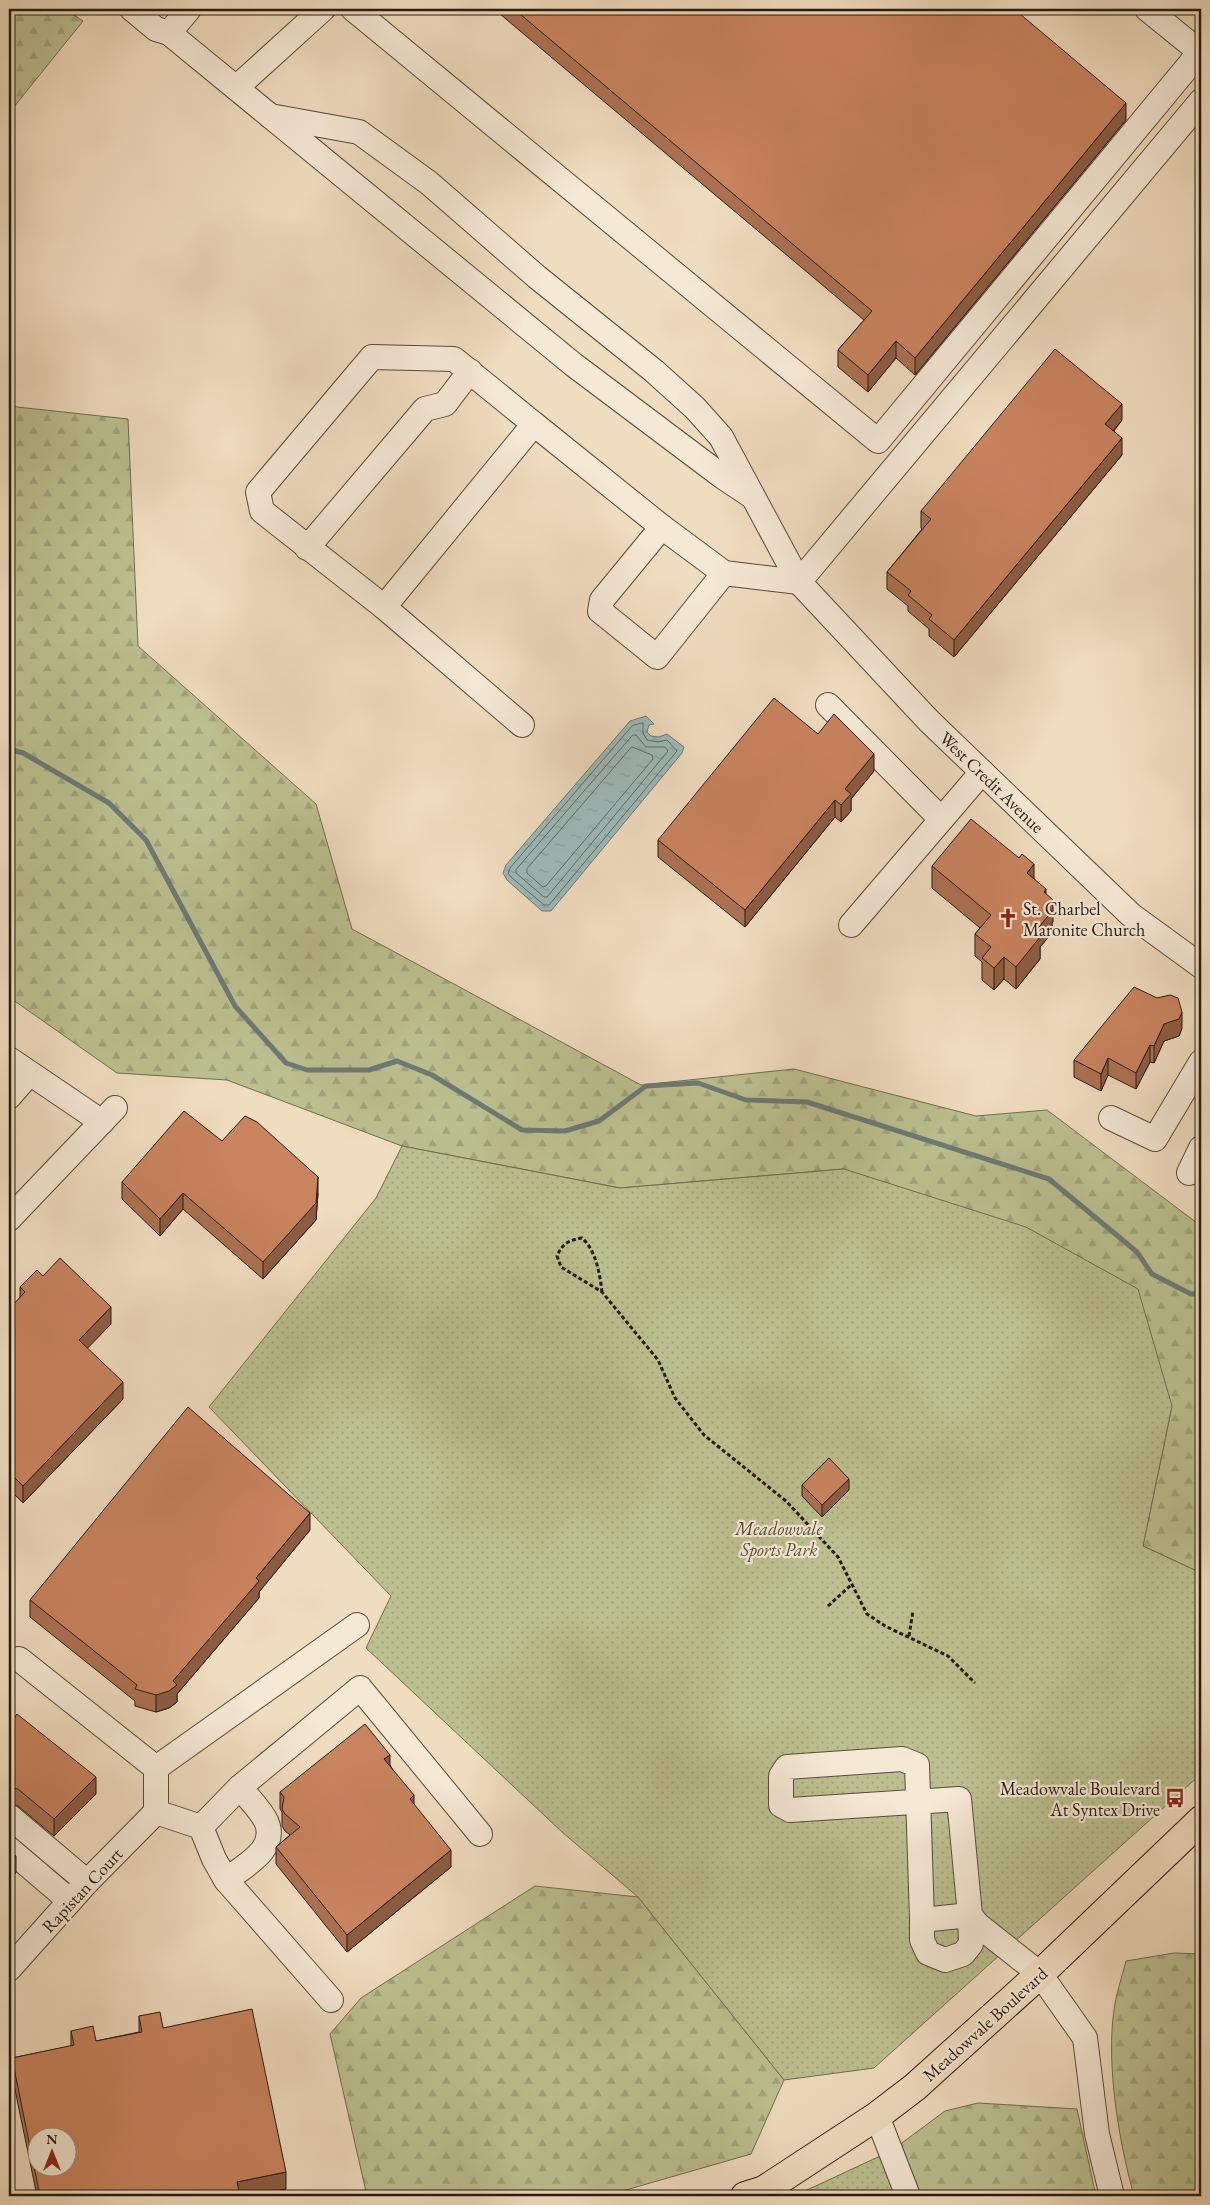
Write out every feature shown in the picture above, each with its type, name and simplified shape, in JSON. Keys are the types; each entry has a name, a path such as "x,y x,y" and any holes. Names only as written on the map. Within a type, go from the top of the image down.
{"main road":[{"name":"Meadowvale Boulevard","path":"745,2196 764,2190 877,2116 915,2087 1040,1974 1201,1820"}],"street":[{"path":"132,9 156,29 169,33 574,365 723,478 754,498"},
{"path":"169,33 189,9"},
{"path":"236,88 323,9"},
{"path":"353,9 878,441 1200,52 1147,9"},
{"path":"522,725 384,607 262,511 258,492 372,356 454,358 662,527 724,573 799,582 1201,101"},
{"name":"West Credit Avenue","path":"270,116 359,132 429,183 537,277 695,408 721,437 799,582 929,721 1131,915 1201,966"},
{"path":"307,548 425,409 445,404 470,370"},
{"path":"384,607 534,424"},
{"path":"662,527 602,600 600,611 657,656 724,573"},
{"path":"828,705 941,819"},
{"path":"851,925 982,772"},
{"path":"9,1059 29,1074 109,1115 9,1219"},
{"path":"1111,1118 1155,1139 1201,1062"},
{"path":"9,1096 29,1074"},
{"path":"1189,1173 1201,1148"},
{"path":"156,1768 357,1625"},
{"path":"19,1658 156,1768"},
{"path":"201,1827 240,1787 360,1688 480,1834"},
{"path":"918,1802 790,1810 781,1805 781,1776 787,1767 902,1760 917,1766 918,1802 922,1920 922,1940 928,1953 945,1960 964,1954 971,1944 959,1799 918,1802"},
{"path":"156,1768 156,1812 201,1827 214,1859 226,1880 330,2000"},
{"path":"226,1880 263,1852 269,1836 266,1822 240,1787"},
{"name":"Rapistan Court","path":"10,1967 70,1901 156,1812"},
{"path":"9,1816 88,1882"},
{"path":"9,1849 70,1901"},
{"path":"922,1920 970,1915"},
{"path":"970,1915 978,1925 1040,1974 1085,2038 1097,2134 1112,2196"},
{"path":"877,2116 908,2196"}],"path":[{"path":"602,1292 600,1276 588,1243 582,1238 571,1240 561,1247 557,1256 561,1267 602,1292 658,1360 675,1398 704,1435 786,1501 838,1557 867,1614 885,1626 948,1656 975,1683"},
{"path":"828,1606 851,1585"},
{"path":"909,1636 913,1611"}],"green space":[{"path":"9,9 65,9 83,21 9,113"},
{"path":"9,403 17,407 128,419 138,646 316,804 352,929 641,1085 794,1069 976,1116 1047,1110 1201,1226 1201,1573 1143,1546 1172,1406 844,1169 620,1188 402,1146 227,1080 117,1073 9,997"},
{"name":"Meadowvale Sports Park","path":"402,1146 620,1188 844,1169 1026,1227 1138,1289 1172,1406 1143,1546 1201,1573 1201,1774 874,2068 784,2080 638,1897 562,1832 366,1648 391,1596 209,1407 376,1198"},
{"path":"535,1886 638,1897 784,2080 751,2154 605,2196 367,2196 330,2034 361,1998"},
{"path":"1174,1953 1201,1954 1201,2196 1134,2196 1123,2152 1115,2104 1112,2032 1115,2004 1126,1961"},
{"path":"978,2103 1077,2109 1096,2196 905,2196 891,2151 945,2111"},
{"path":"891,2151 905,2196 794,2196"}],"water":[{"path":"646,716 654,724 649,725 647,732 651,736 659,737 667,734 684,747 682,753 551,911 542,911 507,880 503,873 506,865 630,721"}],"building":[{"path":"514,9 1014,9 1126,103 915,358 896,341 868,375 838,350 872,311"},
{"path":"1055,349 1122,404 1105,424 1122,438 954,640 929,619 932,615 908,595 911,591 887,572 931,519 921,511"},
{"path":"774,698 818,734 834,714 874,754 845,789 851,794 841,805 835,800 745,910 658,840"},
{"name":"St. Charbel Maronite Church","path":"971,819 1019,858 1022,854 1034,864 1027,873 1046,889 1044,892 1053,900 1046,907 1052,911 1035,932 1040,937 1016,967 1004,957 994,968 982,958 991,947 975,934 991,915 932,866"},
{"path":"1134,987 1157,998 1170,995 1178,998 1182,1012 1179,1019 1164,1024 1154,1046 1150,1045 1136,1073 1108,1058 1101,1074 1074,1060"},
{"path":"184,1111 222,1141 245,1116 257,1122 318,1177 316,1203 263,1262 183,1193 160,1219 122,1182"},
{"path":"60,1258 111,1307 79,1340 123,1382 23,1486 9,1472 9,1309 25,1292 20,1287 37,1270 43,1276"},
{"path":"188,1407 310,1513 256,1578 259,1581 173,1681 177,1685 169,1691 156,1695 135,1689 137,1685 30,1600"},
{"path":"829,1458 849,1479 822,1505 802,1485"},
{"path":"17,1714 96,1777 54,1819 18,1789 9,1787 9,1726"},
{"path":"365,1724 390,1755 384,1759 414,1795 410,1799 451,1850 347,1935 276,1847 300,1827 282,1809 284,1797 280,1792"},
{"path":"9,1850 16,1856 9,1864"},
{"path":"252,2009 286,2172 237,2182 240,2196 40,2196 36,2178 78,2178 78,2128 28,2128 28,2137 12,2058 74,2045 71,2031 93,2026 96,2041 142,2032 139,2016 160,2012 163,2028"}],"waterway":[{"path":"9,749 23,753 109,803 146,840 235,1006 286,1063 307,1070 369,1070 397,1061 432,1075 522,1130 565,1131 599,1121 646,1086 698,1083 746,1100 807,1102 1049,1179 1137,1252 1152,1274 1191,1294 1201,1294"}],"place":[{"name":"St. Charbel Maronite Church","path":"1008,918"},
{"name":"Meadowvale Boulevard At Syntex Drive","path":"1175,1798"}]}
